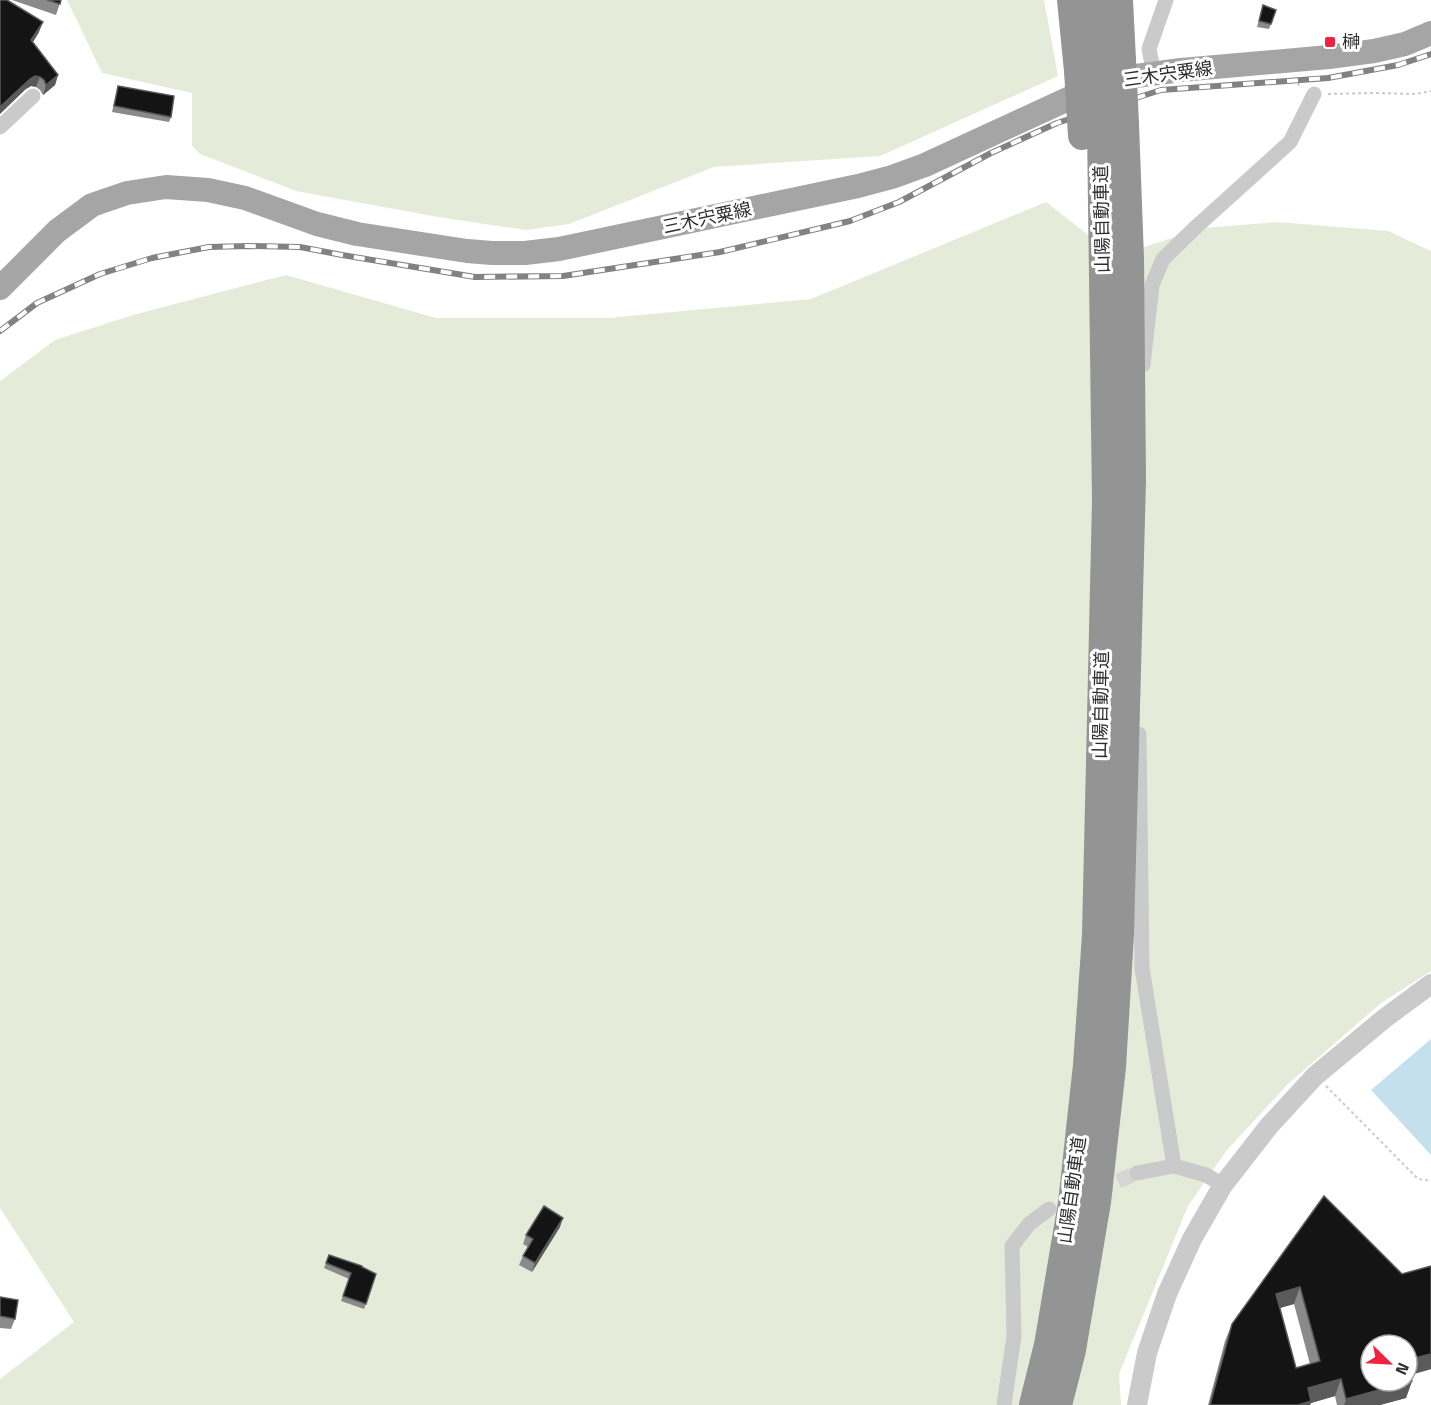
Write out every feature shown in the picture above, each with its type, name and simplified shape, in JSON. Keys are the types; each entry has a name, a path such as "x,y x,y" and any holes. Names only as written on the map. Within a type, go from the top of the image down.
{"highway":[{"path":"1071,0 1099,66 1103,130"},
{"name":"山陽自動車道","path":"1034,1405 1048,1345 1072,1203 1087,1065 1095,947 1106,500 1103,130 1094,0"},
{"name":"山陽自動車道","path":"1099,66 1119,0"},
{"name":"山陽自動車道","path":"1058,1405 1072,1350 1097,1202 1112,1067 1120,934 1132,480 1130,258 1103,130"}],"main road":[{"name":"三木宍粟線","path":"0,288 57,231 92,205 128,193 166,187 208,190 245,198 318,224 357,234 467,251 525,253 559,249 892,177 924,165 1081,93 1136,76 1374,51 1405,44 1431,33"}],"street":[{"path":"1154,74 1149,49 1166,0"},
{"path":"1174,1166 1142,968 1137,601 1143,361 1152,285 1163,259 1290,142 1314,94"},
{"path":"0,127 33,96"},
{"path":"1137,1405 1147,1353 1167,1294 1192,1239 1223,1185 1269,1126 1315,1076 1385,1018 1431,984"},
{"path":"1137,1173 1174,1166 1206,1175 1223,1185"},
{"path":"1004,1405 1014,1336 1012,1246 1029,1224 1049,1209"}],"path":[{"path":"1314,94 1416,94 1431,91"},
{"path":"1315,1076 1418,1179 1431,1181"}],"green space":[{"path":"67,0 1044,0 1058,76 880,156 714,167 569,224 526,230 438,217 296,191 200,154 192,146 192,93 102,73"},
{"path":"1046,202 1115,256 1204,228 1277,222 1388,231 1431,251 1431,971 1381,1003 1288,1084 1227,1150 1188,1206 1119,1374 1121,1405 0,1405 0,1379 74,1322 0,1208 0,381 55,340 133,315 286,275 436,318 608,318 811,299"}],"water":[{"path":"1431,1039 1431,1155 1371,1090"}],"building":[{"path":"0,0 7,0 43,22 31,40 58,75 46,85 44,80 35,76 0,107"},
{"path":"47,0 61,0 60,4"},
{"path":"1263,5 1276,10 1271,24 1259,21"},
{"path":"118,86 174,96 171,117 114,106"},
{"path":"1324,1196 1402,1274 1431,1266 1431,1354 1419,1357 1419,1333 1359,1333 1359,1393 1368,1393 1346,1399 1341,1379 1308,1388 1311,1401 1298,1405 1210,1405 1232,1324","holes":["1300,1287 1320,1361 1296,1368 1276,1294"]},
{"path":"544,1206 563,1218 535,1263 523,1256 533,1239 526,1235"},
{"path":"329,1255 362,1266 376,1274 366,1304 343,1296 351,1273 326,1263"},
{"path":"0,1297 18,1300 15,1319 0,1316"}],"tunnel":[{"path":"1097,1190 1137,1173"}],"railway":[{"path":"0,331 37,303 100,274 152,258 209,247 300,247 475,277 563,276 720,252 850,221 899,202 991,153 1057,123 1161,90 1328,78 1398,65 1431,54"}],"place":[{"name":"榊","path":"1330,42"}]}
